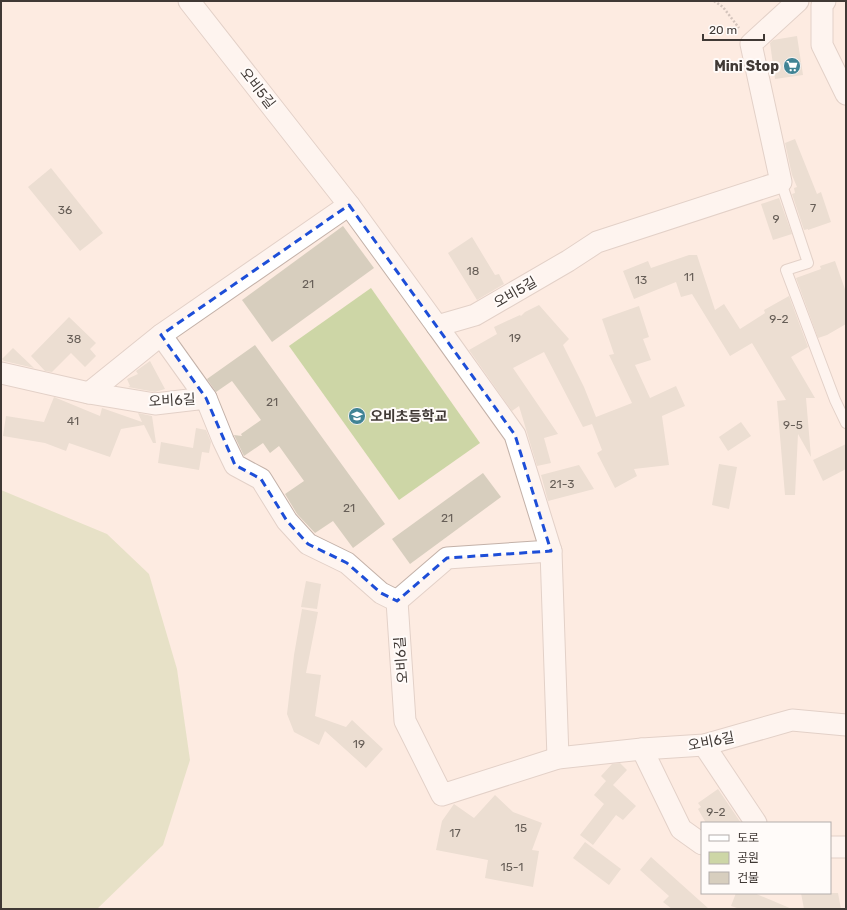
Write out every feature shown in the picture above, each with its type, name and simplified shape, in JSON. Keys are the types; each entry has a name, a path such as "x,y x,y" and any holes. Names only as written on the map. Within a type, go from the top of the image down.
{"street":[{"name":"오비5길","path":"189,1 350,205 437,326 475,316 568,262 597,242 781,182"},
{"path":"781,182 751,44 798,1"},
{"path":"825,1 822,5 822,45 846,94"},
{"path":"89,393 161,335 350,205"},
{"path":"437,326 515,435 551,551 558,758"},
{"path":"161,335 206,398"},
{"name":"오비6길","path":"1,373 89,393 155,404 206,398 222,440 235,465 262,479 287,521 308,544 347,563 381,594 397,601 405,721 442,795 558,758 642,749 704,745 792,720 846,725"},
{"path":"397,601 447,558 551,551"},
{"path":"704,745 755,822"},
{"path":"642,749 681,829 701,843"},
{"path":"831,847 846,847"}],"lane":[{"path":"781,182 808,262 786,270 835,400 846,423"}],"path":[{"path":"714,1 723,7 751,44"}],"highlighted area":[{"path":"349,205 515,435 551,551 447,558 397,601 381,593 347,563 308,544 287,521 261,479 235,465 206,398 161,335"}],"green space":[{"path":"371,288 480,443 399,500 289,346"},
{"path":"1,490 107,534 149,574 177,669 190,760 163,845 97,909 1,909"}],"building":[{"path":"797,36 803,75 775,79 770,43 773,40"},
{"path":"795,139 817,194 821,192 831,222 808,230 804,230 792,194 795,193 794,188 797,187 792,175 785,143"},
{"path":"51,168 103,233 80,251 28,187"},
{"path":"779,198 792,234 773,240 761,204"},
{"path":"343,226 374,268 272,342 242,300"},
{"path":"472,237 495,275 499,274 504,284 477,300 448,253"},
{"path":"689,255 697,255 715,310 724,304 740,329 765,313 764,310 789,296 808,347 791,357 815,398 806,398 811,457 798,434 795,495 785,495 777,401 786,400 752,343 730,356 692,294 681,297 676,282 634,299 623,271 648,261 651,268"},
{"path":"835,261 846,292 846,324 827,335 818,338 796,278 821,269 820,266"},
{"path":"539,305 569,339 563,345 584,387 596,417 632,403 609,355 614,354 602,319 639,306 649,337 643,339 651,360 635,365 650,398 676,386 685,406 662,416 669,465 634,469 637,476 615,488 597,453 602,450 592,424 583,427 544,352 513,368 558,434 544,438 551,463 537,466 519,406 512,411 469,350 497,334 494,327 520,315 521,316 525,312"},
{"path":"69,317 96,343 90,349 96,356 85,367 71,353 52,372 45,371 31,356"},
{"path":"255,345 385,524 353,548 333,521 315,533 297,514 285,494 304,481 279,446 270,453 263,443 244,456 234,435 242,436 241,434 261,420 232,381 216,392 207,379"},
{"path":"13,348 34,368 4,361 2,359"},
{"path":"150,361 165,389 155,392 128,387 130,386 127,379 138,374 136,371"},
{"path":"54,397 100,416 102,408 142,422 138,413 152,416 156,443 153,443 144,425 121,429 110,457 69,443 66,451 45,443 3,436 6,416 44,422"},
{"path":"741,422 751,436 728,451 719,437"},
{"path":"196,428 206,430 211,442 209,453 202,452 199,470 158,463 161,442 193,448"},
{"path":"846,444 846,469 823,481 813,460"},
{"path":"719,464 737,467 729,509 712,505"},
{"path":"579,465 594,489 548,501 541,475"},
{"path":"483,473 501,497 410,564 392,539"},
{"path":"306,581 321,584 317,609 301,607"},
{"path":"302,609 318,612 306,673 321,675 315,716 346,727 352,720 383,749 366,768 325,731 319,745 294,732 287,714 294,655"},
{"path":"620,763 627,770 613,785 636,806 623,820 616,815 593,845 580,835 604,804 594,795 606,781 601,776 612,764"},
{"path":"718,789 740,822 705,822 698,809 701,807 698,803"},
{"path":"495,795 513,812 542,823 532,850 539,851 533,887 485,878 488,860 436,850 442,821 454,804 474,818"},
{"path":"585,842 621,869 609,885 573,858"},
{"path":"651,857 709,909 672,909 663,902 669,896 640,870"},
{"path":"838,893 841,909 804,909 801,894"},
{"path":"736,894 756,894 792,909 740,909 731,906"}],"place":[{"name":"Mini Stop","path":"792,66"},
{"name":"오비초등학교","path":"357,416"}]}
